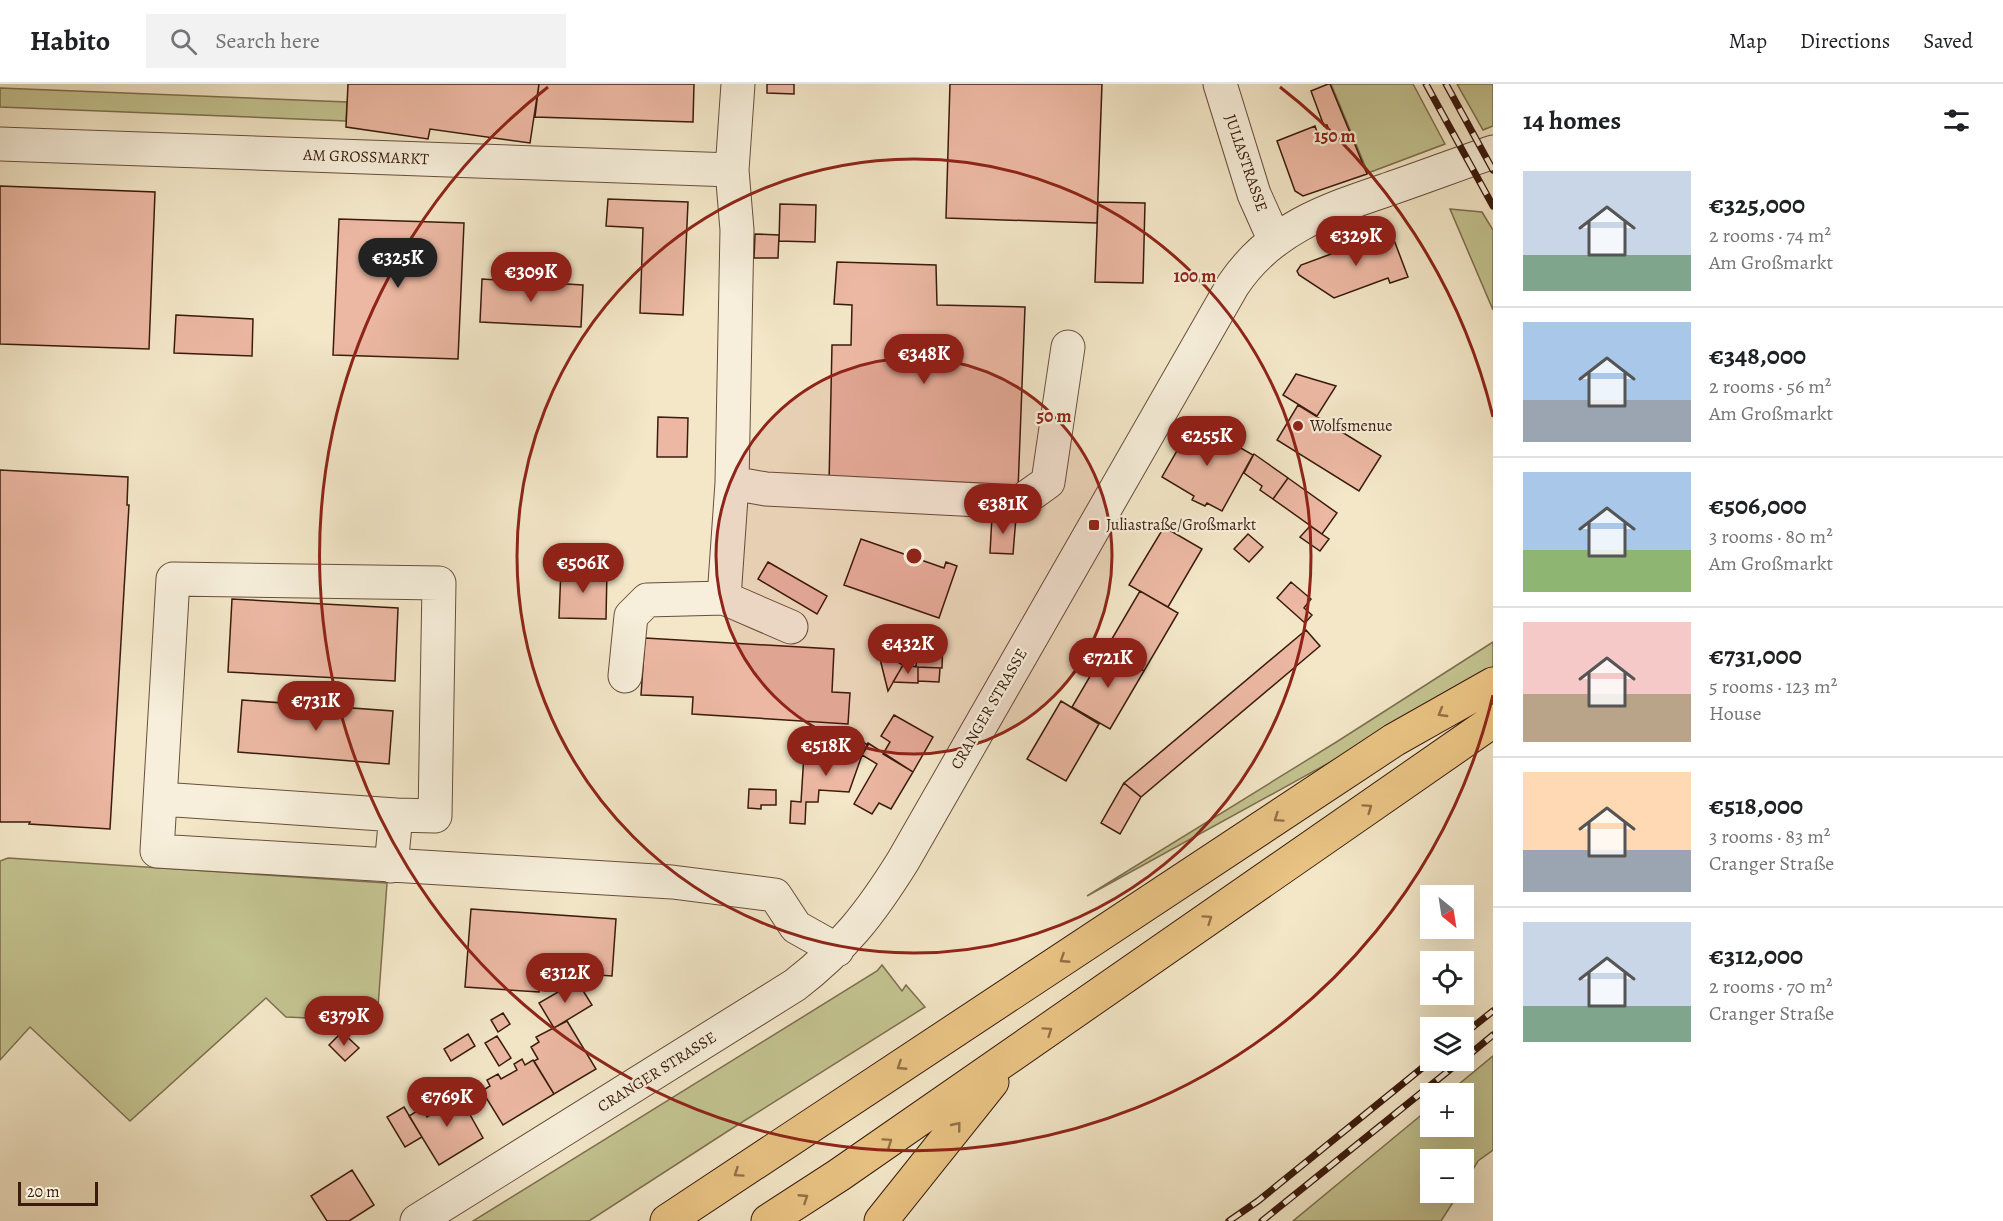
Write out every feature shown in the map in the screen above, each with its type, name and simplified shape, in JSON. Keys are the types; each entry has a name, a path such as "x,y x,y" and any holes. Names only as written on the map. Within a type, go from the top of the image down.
{"highway":[{"path":"667,1221 1394,740 1493,684"},
{"path":"768,1221 839,1175 1493,721"},
{"path":"881,1221 1015,1053"}],"street":[{"path":"723,598 732,483 737,230 732,170 738,84"},
{"name":"JULIASTRASSE","path":"1220,84 1254,194 1275,241"},
{"name":"AM GROSSMARKT","path":"0,144 732,170"},
{"name":"CRANGER STRASSE","path":"417,1221 795,986 837,950 879,899 903,861 1233,285 1254,257 1293,228 1329,210 1493,152"},
{"path":"732,483 766,489 1020,502 1048,482 1068,347"},
{"path":"161,799 435,816 440,583 173,579 157,851 672,882 775,895 796,927 837,950"},
{"path":"625,676 631,616 647,600 723,598 791,627"},
{"path":"391,866 396,815"}],"green space":[{"path":"1331,84 1413,84 1445,144 1368,173"},
{"path":"1457,84 1493,84 1493,126 1483,130"},
{"path":"0,88 347,102 346,121 0,107"},
{"path":"1450,209 1482,212 1493,230 1493,310"},
{"path":"1493,642 1493,668 1345,754 1087,896 1338,741"},
{"path":"8,858 387,883 377,1021 286,1017 266,998 130,1121 30,1027 0,1060 0,861"},
{"path":"882,965 902,991 906,985 925,1007 589,1221 473,1221 877,971"},
{"path":"1493,1056 1493,1150 1478,1161 1474,1168 1474,1149 1420,1149 1420,1203 1453,1203 1441,1221 1293,1221 1420,1116 1420,1137 1474,1137 1474,1083 1460,1083"}],"building":[{"path":"348,84 539,84 530,143 430,129 428,139 346,127"},
{"path":"539,84 694,84 693,122 535,117"},
{"path":"767,84 794,84 794,94 767,93"},
{"path":"950,84 1102,84 1097,223 946,218"},
{"path":"1330,84 1367,174 1303,196 1295,191 1277,141 1315,126 1319,137 1330,133 1327,125 1324,126 1311,91"},
{"path":"0,186 155,192 149,349 0,344"},
{"path":"608,199 688,202 683,315 640,313 643,228 606,226"},
{"path":"1098,202 1145,203 1143,283 1095,282"},
{"path":"780,204 816,205 815,242 779,241"},
{"path":"339,219 464,223 458,359 333,355"},
{"path":"1391,232 1408,277 1390,283 1388,278 1334,298 1299,275 1297,271 1301,265"},
{"path":"755,234 779,235 778,258 754,258"},
{"path":"837,262 936,265 937,305 1025,307 1018,490 829,484 832,345 851,345 852,305 834,304"},
{"path":"482,279 583,285 581,327 480,322"},
{"path":"176,315 253,319 252,356 174,353"},
{"path":"1296,374 1336,386 1317,416 1283,395"},
{"path":"1298,405 1381,456 1359,491 1277,440"},
{"path":"658,417 688,418 687,457 657,457"},
{"path":"1194,421 1253,455 1222,511 1207,503 1205,506 1192,500 1194,496 1162,477"},
{"path":"1254,454 1288,478 1273,499 1260,490 1262,486 1244,473"},
{"path":"0,470 128,477 127,505 129,505 110,829 29,824 30,822 0,822"},
{"path":"1288,478 1337,513 1322,534 1273,499"},
{"path":"992,516 1016,517 1013,554 990,553"},
{"path":"1310,526 1329,539 1320,551 1300,537"},
{"path":"1164,527 1202,549 1168,607 1129,585"},
{"path":"1248,534 1263,547 1249,562 1234,549"},
{"path":"861,539 944,568 946,562 957,566 939,618 844,585"},
{"path":"768,562 827,596 817,614 758,579"},
{"path":"561,569 607,570 606,619 559,618"},
{"path":"1291,582 1311,599 1304,608 1312,615 1305,623 1277,598"},
{"path":"1140,591 1178,613 1144,671 1106,649"},
{"path":"232,599 398,608 395,681 228,672"},
{"path":"1306,630 1320,646 1141,797 1124,783"},
{"path":"645,638 834,649 832,692 850,693 848,724 692,714 693,697 641,695"},
{"path":"918,638 943,639 942,668 916,667"},
{"path":"1106,649 1144,671 1110,729 1072,707"},
{"path":"878,651 903,665 888,691"},
{"path":"903,665 918,667 918,683 893,682"},
{"path":"918,667 940,668 939,682 918,681"},
{"path":"242,700 393,711 389,764 238,752"},
{"path":"1061,701 1099,724 1066,781 1027,759"},
{"path":"894,715 933,737 913,772 883,754 890,742 881,736"},
{"path":"861,741 868,745 862,755 849,792 819,790 818,802 806,802 805,824 790,823 791,801 801,802 804,754 821,755 821,758 828,758 828,754 839,754 841,746 857,746"},
{"path":"868,743 913,772 891,809 879,803 872,814 854,804 877,764 862,755"},
{"path":"1124,783 1141,797 1120,834 1101,823"},
{"path":"749,789 776,790 776,805 761,805 761,809 748,808"},
{"path":"471,909 616,919 612,976 541,971 539,992 465,987"},
{"path":"577,981 592,1005 554,1028 539,1003"},
{"path":"503,1013 510,1024 498,1032 491,1020"},
{"path":"567,1021 596,1069 554,1094 534,1061 538,1059 531,1047 539,1042 536,1037"},
{"path":"342,1032 359,1048 345,1061 329,1045"},
{"path":"468,1034 475,1046 451,1061 444,1049"},
{"path":"497,1036 511,1058 499,1066 485,1043"},
{"path":"522,1059 525,1065 533,1060 554,1094 503,1125 482,1091 490,1086 487,1080 498,1074 501,1079 517,1070 514,1064"},
{"path":"437,1080 446,1089 431,1103 423,1094"},
{"path":"446,1089 464,1104 483,1138 439,1165 409,1116 422,1108 427,1117 443,1107 435,1100"},
{"path":"404,1107 422,1137 405,1147 387,1117"},
{"path":"352,1170 374,1205 349,1221 327,1221 311,1196"}],"railway":[{"path":"1426,84 1493,206"},
{"path":"1446,84 1493,170"},
{"path":"1474,1026 1493,1011"},
{"path":"1474,1051 1493,1035"},
{"path":"1229,1221 1258,1201 1420,1070"},
{"path":"1262,1221 1448,1071"}],"place":[{"name":"Wolfsmenue","path":"1298,426"},
{"name":"Juliastraße/Großmarkt","path":"1094,525"}]}
